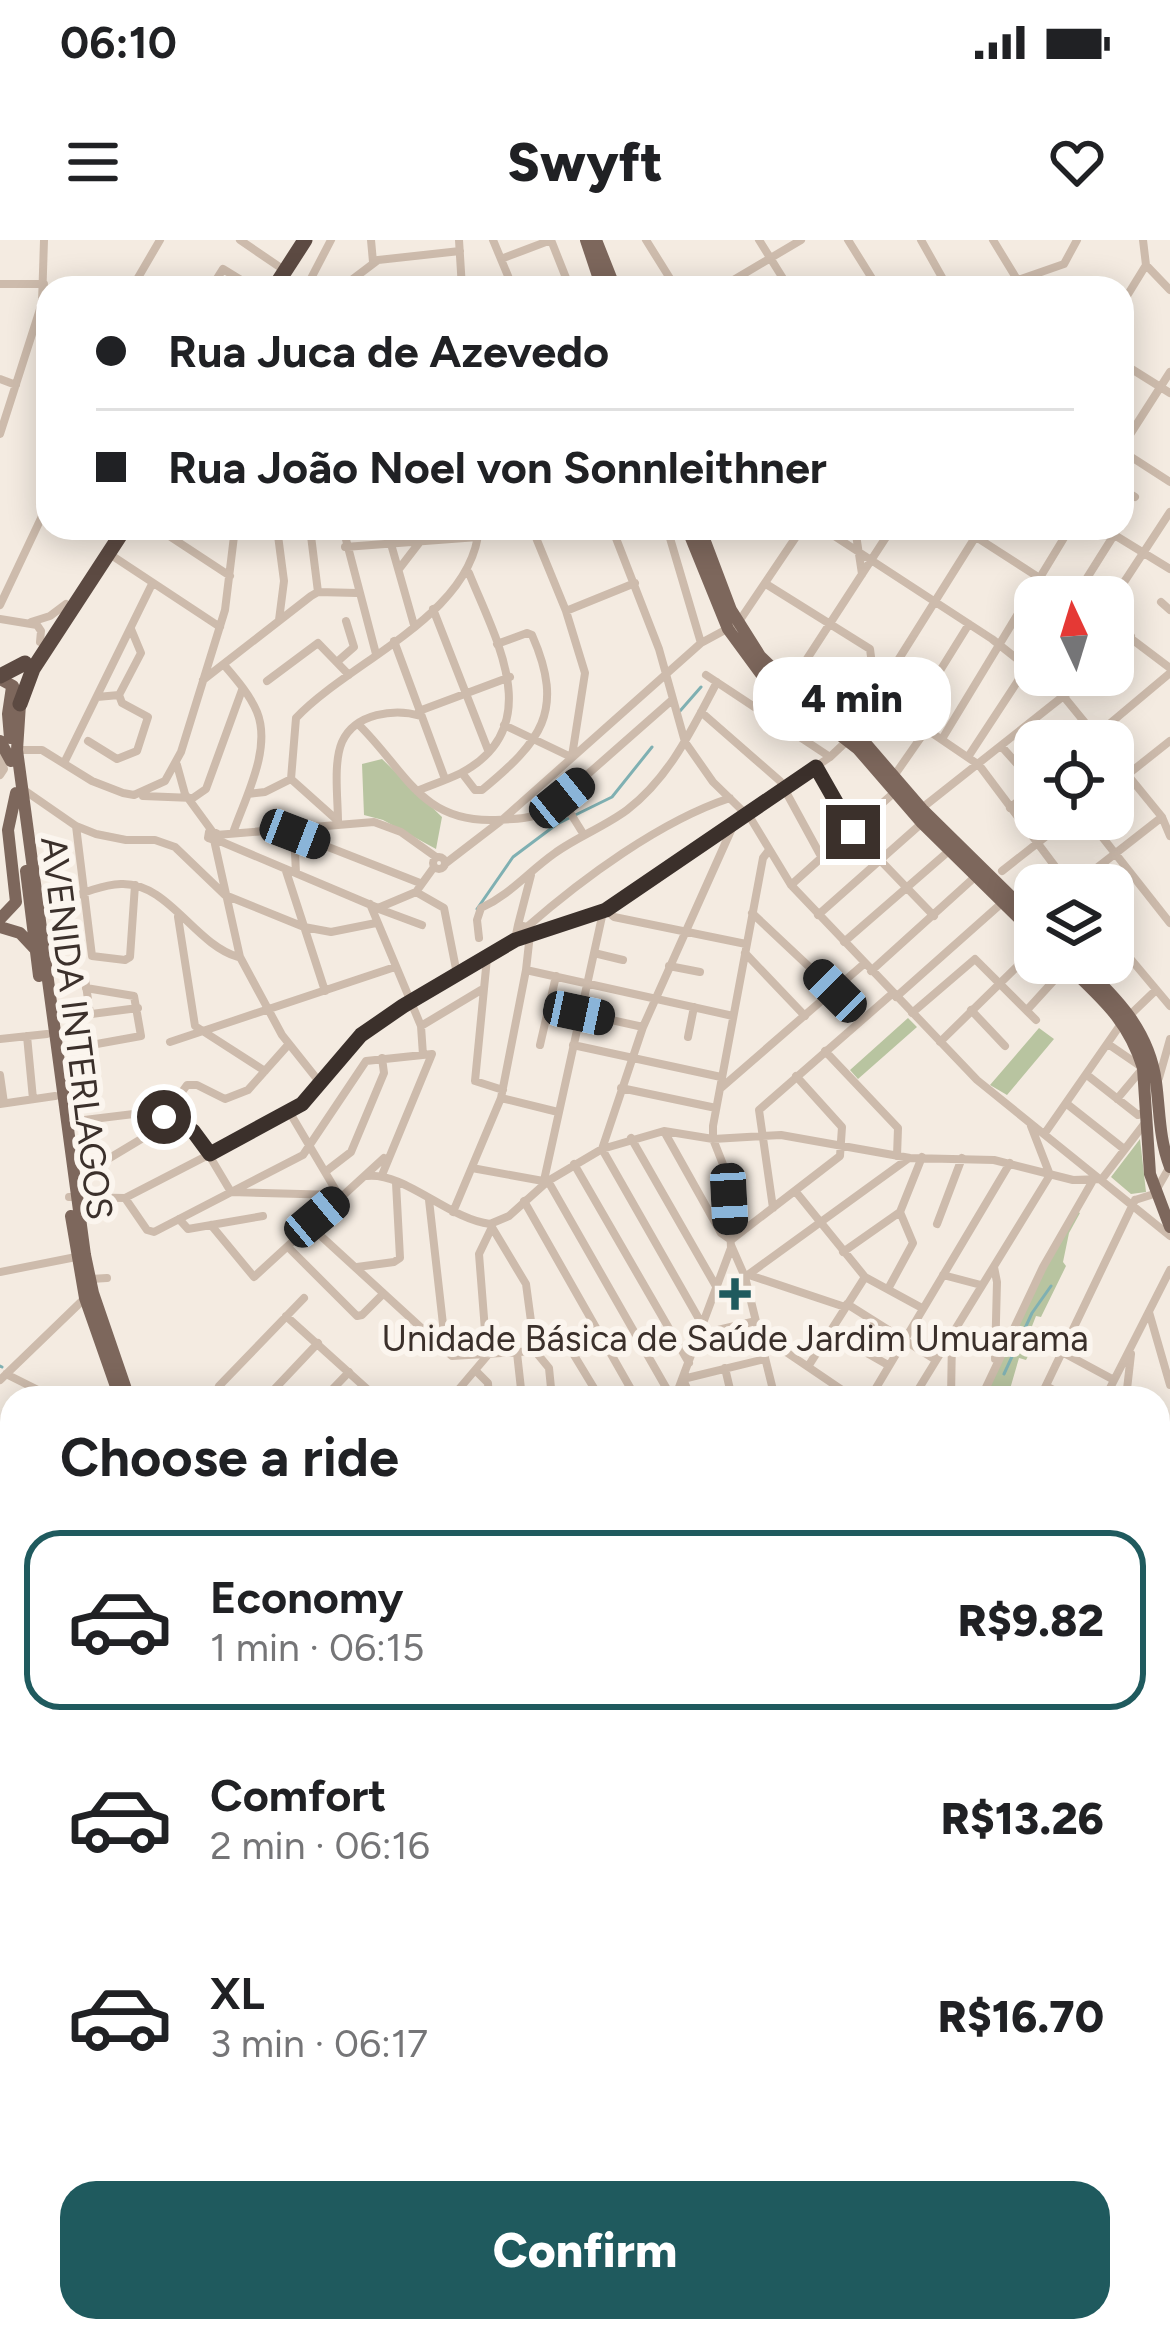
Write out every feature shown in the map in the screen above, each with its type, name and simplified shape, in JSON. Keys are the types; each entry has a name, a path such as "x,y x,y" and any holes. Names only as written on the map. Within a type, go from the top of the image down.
{"highway":[{"path":"284,276 305,241"},
{"name":"AVENIDA INTERLAGOS","path":"4,680 26,663 107,540"},
{"path":"11,716 33,668 117,540"}],"main road":[{"path":"586,240 598,276"},
{"path":"596,240 610,276"},
{"path":"693,540 733,626 771,684 851,735"},
{"path":"708,540 733,626 790,685 851,735 950,850 1014,912"},
{"path":"4,680 11,716"},
{"name":"AVENIDA INTERLAGOS","path":"4,680 40,910 34,940 57,1051 76,1257 95,1285"},
{"path":"0,741 14,756"},
{"path":"19,791 4,833 16,896 3,923 34,940"},
{"name":"AVENIDA INTERLAGOS","path":"19,791 55,1096 72,1193 122,1386"},
{"path":"922,816 1014,901"},
{"path":"1092,984 1127,1018"},
{"path":"1101,984 1147,1046 1156,1087 1149,1114 1170,1167"},
{"path":"1153,1068 1149,1114 1154,1194 1170,1227"}],"street":[{"path":"43,276 44,240"},
{"path":"147,240 150,258"},
{"path":"139,276 160,240"},
{"path":"240,240 274,276"},
{"path":"312,276 331,240"},
{"path":"371,240 373,262"},
{"path":"459,240 462,276"},
{"path":"493,240 508,276"},
{"path":"501,260 551,240 565,276"},
{"path":"646,240 668,276"},
{"path":"759,240 781,276"},
{"path":"740,276 800,240"},
{"path":"848,240 870,276"},
{"path":"921,240 942,276"},
{"path":"994,240 1020,276"},
{"path":"1066,240 1072,251"},
{"path":"1039,276 1058,267 1077,240"},
{"path":"1143,240 1146,265 1170,290"},
{"path":"356,276 373,262 460,251"},
{"path":"1134,284 1146,265"},
{"path":"215,276 222,270 234,275"},
{"path":"0,284 36,284"},
{"path":"1,430 36,317"},
{"path":"1134,371 1170,393"},
{"path":"1134,429 1170,372"},
{"path":"0,379 16,385"},
{"path":"1134,457 1170,482"},
{"path":"1129,576 1170,512"},
{"path":"0,605 36,532"},
{"path":"184,540 231,577"},
{"path":"134,795 165,782 177,762 220,627 231,577 233,540"},
{"path":"279,540 284,581 279,620"},
{"path":"312,540 318,592"},
{"path":"344,540 376,654"},
{"path":"345,547 426,540"},
{"path":"291,779 296,718 434,610 468,571 476,540"},
{"path":"537,540 585,673 572,756"},
{"path":"617,540 685,742 704,772 746,812 791,885 977,1080 1170,1236"},
{"path":"671,540 701,643"},
{"path":"374,905 418,888 438,862 502,820 701,643 733,626 794,540"},
{"path":"841,540 1014,656"},
{"path":"855,540 862,574"},
{"path":"790,685 884,540"},
{"path":"525,929 605,910 830,757 851,735 973,540"},
{"path":"989,540 1037,576"},
{"path":"1041,576 1063,540"},
{"path":"1086,576 1111,540"},
{"path":"1122,540 1169,566"},
{"path":"398,570 420,541"},
{"path":"391,544 414,625"},
{"path":"108,553 220,627"},
{"path":"417,791 462,773 488,751 504,725 510,677 468,571"},
{"path":"65,761 152,584"},
{"path":"566,611 635,584"},
{"path":"766,584 870,649 876,695 980,765 1054,864"},
{"path":"203,680 318,592 357,593"},
{"path":"1161,602 1170,610"},
{"path":"23,622 42,620 66,604"},
{"path":"434,610 488,751"},
{"path":"0,619 39,627 40,642"},
{"path":"942,739 1014,620"},
{"path":"338,661 354,647 346,622"},
{"path":"910,719 969,624"},
{"path":"88,741 117,759 137,751 148,717 122,703 119,695 142,650 130,628"},
{"path":"462,773 479,791 536,739 546,697 539,651 530,633 497,644"},
{"path":"1116,720 1170,670 1134,639"},
{"path":"394,641 445,779"},
{"path":"267,682 318,643 349,675"},
{"path":"224,664 260,723 260,754 247,795 217,836 215,851 239,958 267,1010 320,1084"},
{"path":"706,675 830,757"},
{"path":"338,822 342,743 359,725 388,711 420,714 510,677"},
{"path":"479,938 481,908 507,896 531,873 647,792 685,742 717,682"},
{"path":"14,756 42,750 104,788 134,795 200,794 210,782 243,689"},
{"path":"97,697 119,695"},
{"path":"968,757 1015,696"},
{"path":"1061,696 1080,720"},
{"path":"818,915 980,765 1067,696"},
{"path":"359,725 417,791 453,817 502,820 537,816 672,700"},
{"path":"701,712 785,787 822,858"},
{"path":"504,725 572,756"},
{"path":"791,885 853,832 897,785 926,730"},
{"path":"1134,771 1170,741"},
{"path":"1002,747 1014,761"},
{"path":"0,750 4,769 0,776"},
{"path":"177,762 187,797 217,836 422,925"},
{"path":"816,767 853,832 934,916"},
{"path":"247,795 291,779"},
{"path":"291,779 338,822"},
{"path":"1134,783 1165,817 1170,836"},
{"path":"19,791 76,826 110,838 155,840 175,847 225,895 304,927 331,932 376,923"},
{"path":"561,798 584,835"},
{"path":"72,1193 125,1198 290,1113 361,1035 515,940 580,884 681,818 730,798"},
{"path":"1010,808 1014,804"},
{"path":"1100,864 1165,817"},
{"path":"217,836 294,831 338,822 384,824 420,843 438,862"},
{"path":"702,1330 602,1149 643,1027 734,824"},
{"path":"76,826 91,956 127,960 135,885"},
{"path":"294,831 296,873"},
{"path":"294,831 418,888 444,908 457,974"},
{"path":"1002,872 1041,840"},
{"path":"1105,840 1170,923"},
{"path":"680,1386 731,1242 727,1169 713,1139 716,1108 763,858 769,850"},
{"path":"844,942 950,850"},
{"path":"285,869 325,991"},
{"path":"453,1212 502,1094 526,970 531,873"},
{"path":"718,1090 835,991 934,916 976,876"},
{"path":"40,910 111,885 135,885 151,892 215,947 239,958"},
{"path":"772,1208 759,1110 1004,902"},
{"path":"374,905 376,923 421,1026 428,1054 382,1175"},
{"path":"605,910 614,917 746,949 805,1016"},
{"path":"605,910 545,1182 667,1386"},
{"path":"752,913 835,991"},
{"path":"178,916 193,1023 265,1071"},
{"path":"594,953 623,960"},
{"path":"487,956 475,1081 558,1112"},
{"path":"912,1013 972,959 978,959 1036,1020"},
{"path":"1134,963 1170,1006"},
{"path":"669,966 700,972"},
{"path":"170,1042 394,968"},
{"path":"940,1042 1014,969"},
{"path":"526,970 733,1016"},
{"path":"540,1045 556,976"},
{"path":"57,1051 141,1036 138,1008 130,994 86,983 90,1014"},
{"path":"1027,1010 1052,984"},
{"path":"421,1026 482,990"},
{"path":"1045,1133 1127,1018 1156,990"},
{"path":"688,1037 694,1007"},
{"path":"52,1019 138,1008"},
{"path":"971,1010 1005,1046"},
{"path":"579,1013 643,1027"},
{"path":"0,1039 47,1034"},
{"path":"27,1036 34,1100"},
{"path":"1117,1099 1153,1068 1170,1039"},
{"path":"103,1162 152,1134 189,1084 227,1099 244,1093 289,1044"},
{"path":"1108,1044 1153,1068"},
{"path":"573,1045 721,1077"},
{"path":"825,1051 897,1127 897,1156"},
{"path":"125,1198 150,1232 179,1219 303,1155 362,1065 382,1058 428,1054"},
{"path":"325,1172 351,1152 384,1073 382,1058"},
{"path":"1088,1075 1138,1115 1149,1114"},
{"path":"0,1076 2,1104 55,1096"},
{"path":"731,1242 836,1162 843,1146 840,1123 796,1076"},
{"path":"621,1088 716,1108"},
{"path":"1067,1104 1124,1149"},
{"path":"66,1123 125,1119 142,1113"},
{"path":"290,1113 339,1196"},
{"path":"166,1114 197,1135 231,1192"},
{"path":"986,1386 1060,1232 1149,1114"},
{"path":"920,1386 1050,1174 1030,1123"},
{"path":"467,1386 487,1356 478,1267 491,1226 509,1216 545,1182 602,1149 632,1138 664,1131 713,1139 781,1135 910,1158 1010,1163 1097,1181"},
{"path":"664,1131 747,1276 772,1386"},
{"path":"632,1138 717,1288"},
{"path":"211,1225 248,1274 255,1276 387,1155"},
{"path":"843,1252 900,1212 922,1157"},
{"path":"747,1276 910,1158"},
{"path":"937,1224 962,1158"},
{"path":"877,1386 1010,1163"},
{"path":"574,1164 688,1363"},
{"path":"1046,1386 1132,1202 1154,1194 1170,1167"},
{"path":"472,1168 545,1182"},
{"path":"366,1176 382,1175 491,1226 531,1299 536,1351 549,1368 551,1386"},
{"path":"357,1267 400,1258 396,1182"},
{"path":"231,1192 339,1196"},
{"path":"796,1192 865,1277 922,1308"},
{"path":"429,1200 446,1351"},
{"path":"524,1201 629,1386"},
{"path":"888,1289 913,1243 900,1212"},
{"path":"179,1219 186,1229 262,1216"},
{"path":"310,1226 457,1358 536,1351"},
{"path":"288,1247 357,1316 383,1294"},
{"path":"1,1273 76,1257"},
{"path":"993,1266 997,1282 995,1366"},
{"path":"1111,1386 1170,1270"},
{"path":"943,1275 981,1286"},
{"path":"747,1276 846,1305 936,1360"},
{"path":"808,1365 865,1277"},
{"path":"3,1377 95,1285"},
{"path":"219,1386 304,1298"},
{"path":"1149,1311 1170,1385"},
{"path":"286,1316 364,1386"},
{"path":"702,1330 756,1321"},
{"path":"560,1332 593,1386"},
{"path":"830,1332 888,1365"},
{"path":"759,1334 837,1386"},
{"path":"951,1386 952,1337"},
{"path":"277,1386 318,1343"},
{"path":"1127,1386 1132,1347"},
{"path":"1062,1352 1114,1380"},
{"path":"517,1353 521,1386"},
{"path":"683,1379 765,1359"},
{"path":"725,1368 729,1386"},
{"path":"476,1371 488,1386"},
{"path":"336,1386 349,1372"},
{"path":"683,1379 686,1386"}],"green space":[{"path":"382,759 442,817 436,849 364,815 362,764"},
{"path":"908,1018 917,1027 858,1079 850,1070"},
{"path":"1039,1028 1054,1039 1007,1095 990,1085"},
{"path":"1140,1139 1146,1192 1131,1194 1111,1177"},
{"path":"1076,1211 1080,1213 1069,1233 1066,1266 1025,1344 1032,1348 1026,1360 1019,1358 1011,1386 990,1386"}],"waterway":[{"path":"680,711 701,687"},
{"path":"477,909 513,857 557,824 612,797 652,747"},
{"path":"1004,1374 1032,1313 1051,1286"}],"place":[{"name":"Unidade Básica de Saúde Jardim Umuarama","path":"735,1294"}],"route":[{"path":"164,1117 193,1131 210,1154 290,1113 368,1028 515,940 606,910 816,767 853,832"}]}
